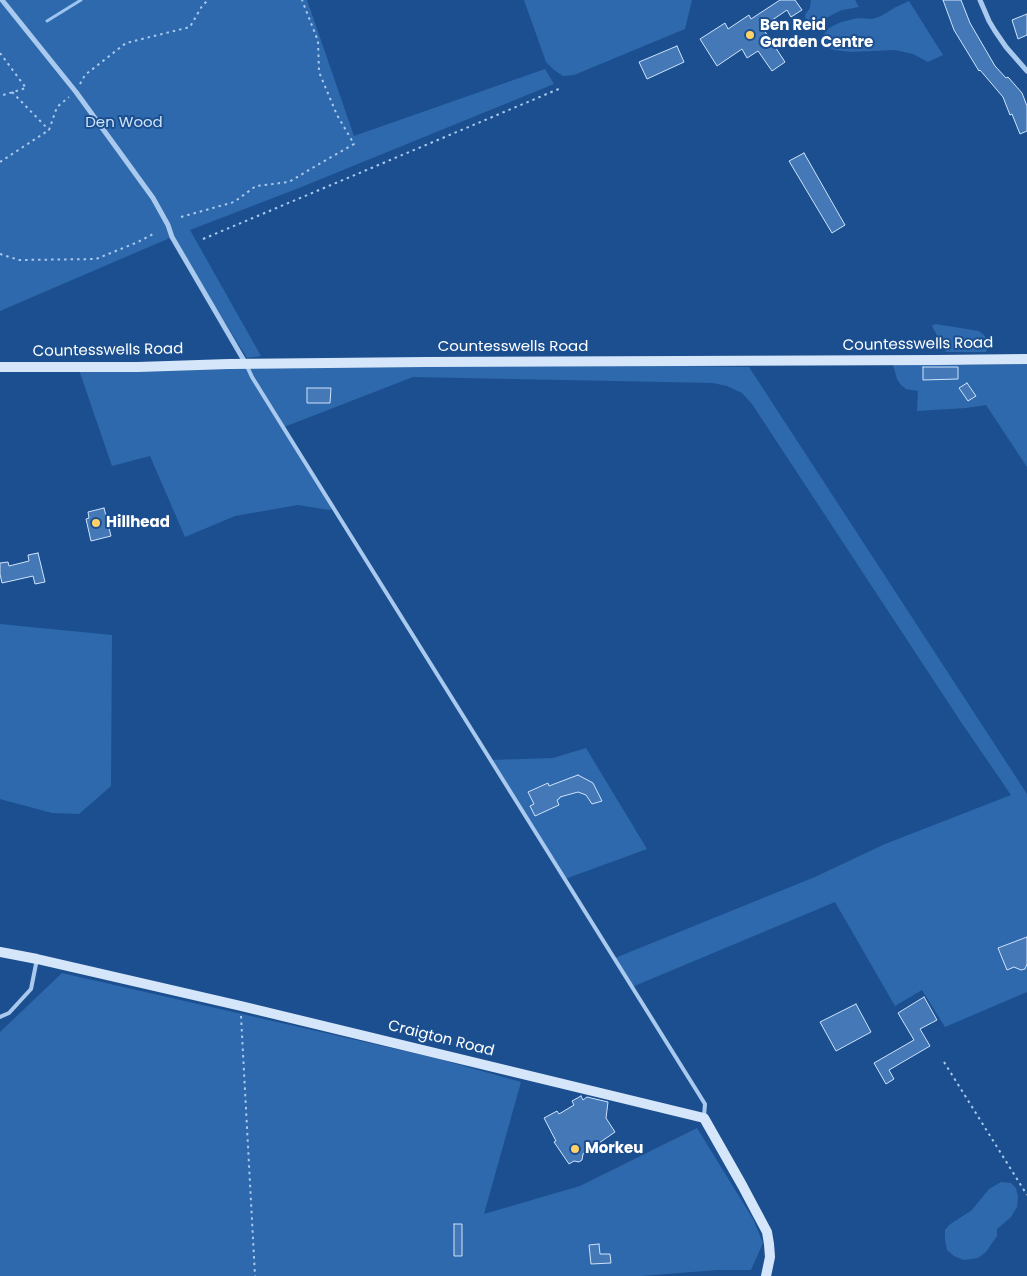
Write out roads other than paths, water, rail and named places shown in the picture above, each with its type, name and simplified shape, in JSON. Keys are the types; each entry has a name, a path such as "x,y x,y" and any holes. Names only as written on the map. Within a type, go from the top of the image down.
{"street":[{"path":"2,0 76,92 153,198 168,225 172,237 246,364"},
{"path":"980,0 989,21 1006,47 1027,71"},
{"name":"Countesswells Road","path":"0,367 1027,358"},
{"name":"Craigton Road","path":"0,952 241,1006 704,1118"},
{"path":"704,1118 767,1232 770,1244 770,1257 766,1276"}],"lane":[{"path":"246,364 262,394 706,1104 704,1118"},
{"path":"0,1017 9,1013 31,989 37,959"}],"waterway":[{"path":"47,21 81,0"}],"place":[{"name":"Ben Reid Garden Centre","path":"750,35"},
{"name":"Hillhead","path":"96,523"},
{"name":"Morkeu","path":"575,1149"}],"park label":[{"name":"Den Wood","path":"124,123"}]}
